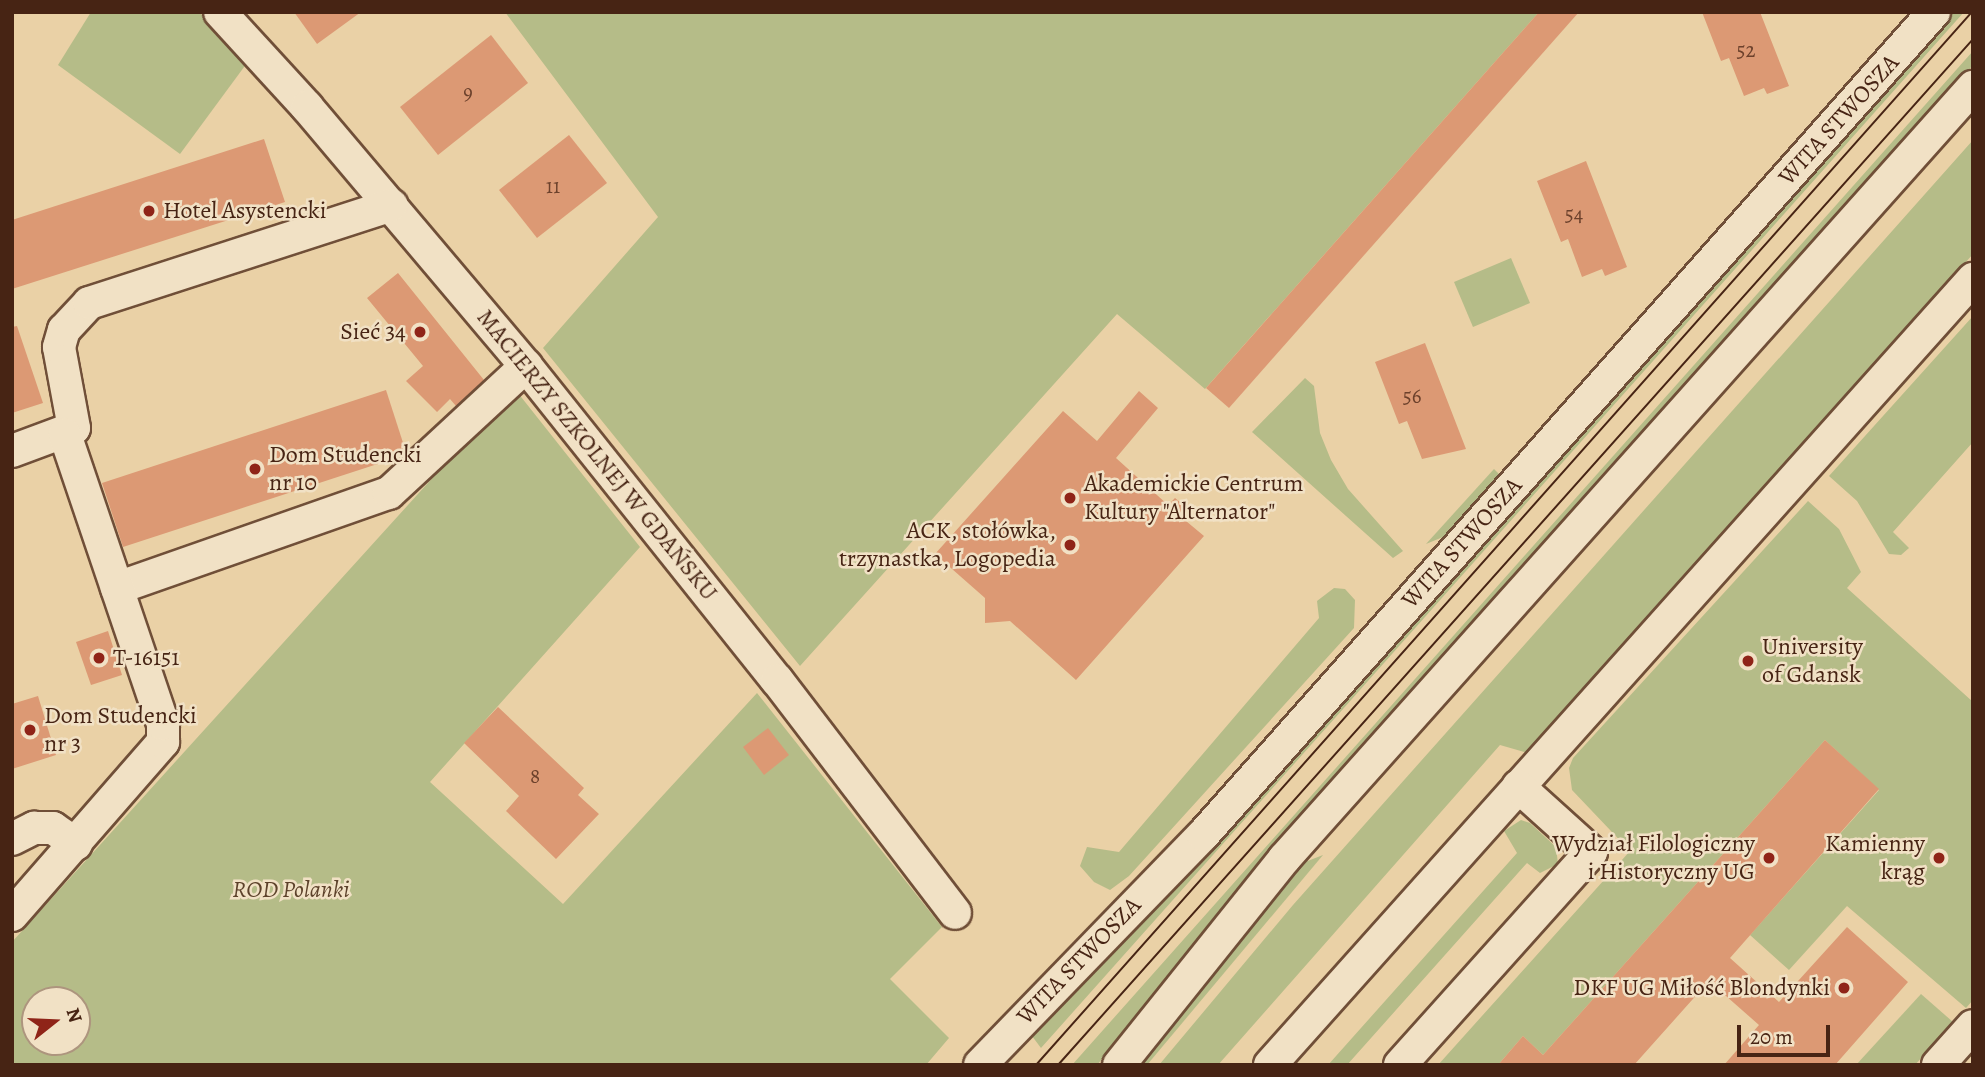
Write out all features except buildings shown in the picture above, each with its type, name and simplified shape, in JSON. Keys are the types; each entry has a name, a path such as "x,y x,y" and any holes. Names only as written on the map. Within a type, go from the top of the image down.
{"street":[{"name":"MACIERZY SZKOLNEJ W GDAŃSKU","path":"220,12 392,205 526,366 777,680 955,913"},
{"name":"WITA STWOSZA","path":"980,1065 1203,835 1934,12"},
{"path":"1119,1065 1284,859 1973,87"},
{"path":"12,451 65,434 74,428 76,417 59,364 59,347 64,330 89,303 392,205"},
{"path":"1270,1065 1973,279"},
{"path":"117,588 389,493 526,366"},
{"path":"12,915 163,742 163,724 65,434"},
{"path":"1400,1065 1591,852 1518,786"},
{"path":"12,839 34,828 53,828 76,844"},
{"path":"1938,1065 1973,1026"}],"green space":[{"path":"91,12 199,12 247,63 180,154 58,65"},
{"path":"505,12 1539,12 1205,389 1117,314 800,666 543,348 658,217"},
{"path":"1953,12 1964,12 1041,1048 1032,1036 1000,1065"},
{"path":"1973,51 1973,65 1243,884 1097,1065 1072,1065"},
{"path":"1973,140 1973,254 1528,753 1500,745 1218,1065 1159,1065 1293,905"},
{"path":"1511,258 1530,303 1473,327 1454,282"},
{"path":"1973,316 1973,442 1893,532 1909,548 1901,555 1889,554 1857,501 1829,476"},
{"path":"1305,378 1314,386 1320,433 1331,460 1348,489 1403,551 1393,558 1252,432"},
{"name":"ROD Polanki","path":"514,388 640,547 430,782 563,904 757,693 942,927 890,979 949,1038 926,1065 12,1065 12,942"},
{"path":"1494,469 1500,475 1443,537 1426,544"},
{"path":"1808,501 1839,529 1861,572 1847,588 1973,702 1973,1000 1966,1008 1847,906 1789,970 1750,935 1879,790 1825,740 1543,1055 1523,1036 1498,1065 1438,1065 1630,851 1572,790 1569,768 1573,758"},
{"path":"1334,588 1345,589 1355,600 1354,628 1129,876 1110,890 1094,882 1080,866 1087,847 1119,852 1319,618 1317,601"},
{"path":"1521,820 1530,823 1556,847 1558,864 1540,873 1527,863 1347,1065 1328,1065 1517,853 1504,831"},
{"path":"1323,855 1147,1065 1137,1065 1300,864"},
{"path":"1921,994 1953,1022 1915,1065 1856,1065"}],"tram line":[{"path":"1036,1065 1972,12"},
{"path":"1058,1065 1973,39"}],"place":[{"name":"Hotel Asystencki","path":"149,211"},
{"name":"Sieć 34","path":"420,332"},
{"name":"Dom Studencki nr 10","path":"255,469"},
{"name":"Akademickie Centrum Kultury \"Alternator\"","path":"1070,498"},
{"name":"ACK, stołówka, trzynastka, Logopedia","path":"1070,545"},
{"name":"T-16151","path":"99,658"},
{"name":"University of Gdansk","path":"1748,661"},
{"name":"Dom Studencki nr 3","path":"30,730"},
{"name":"Wydział Filologiczny i Historyczny UG","path":"1769,858"},
{"name":"Kamienny krąg","path":"1939,858"},
{"name":"DKF UG Miłość Blondynki","path":"1844,988"}]}
